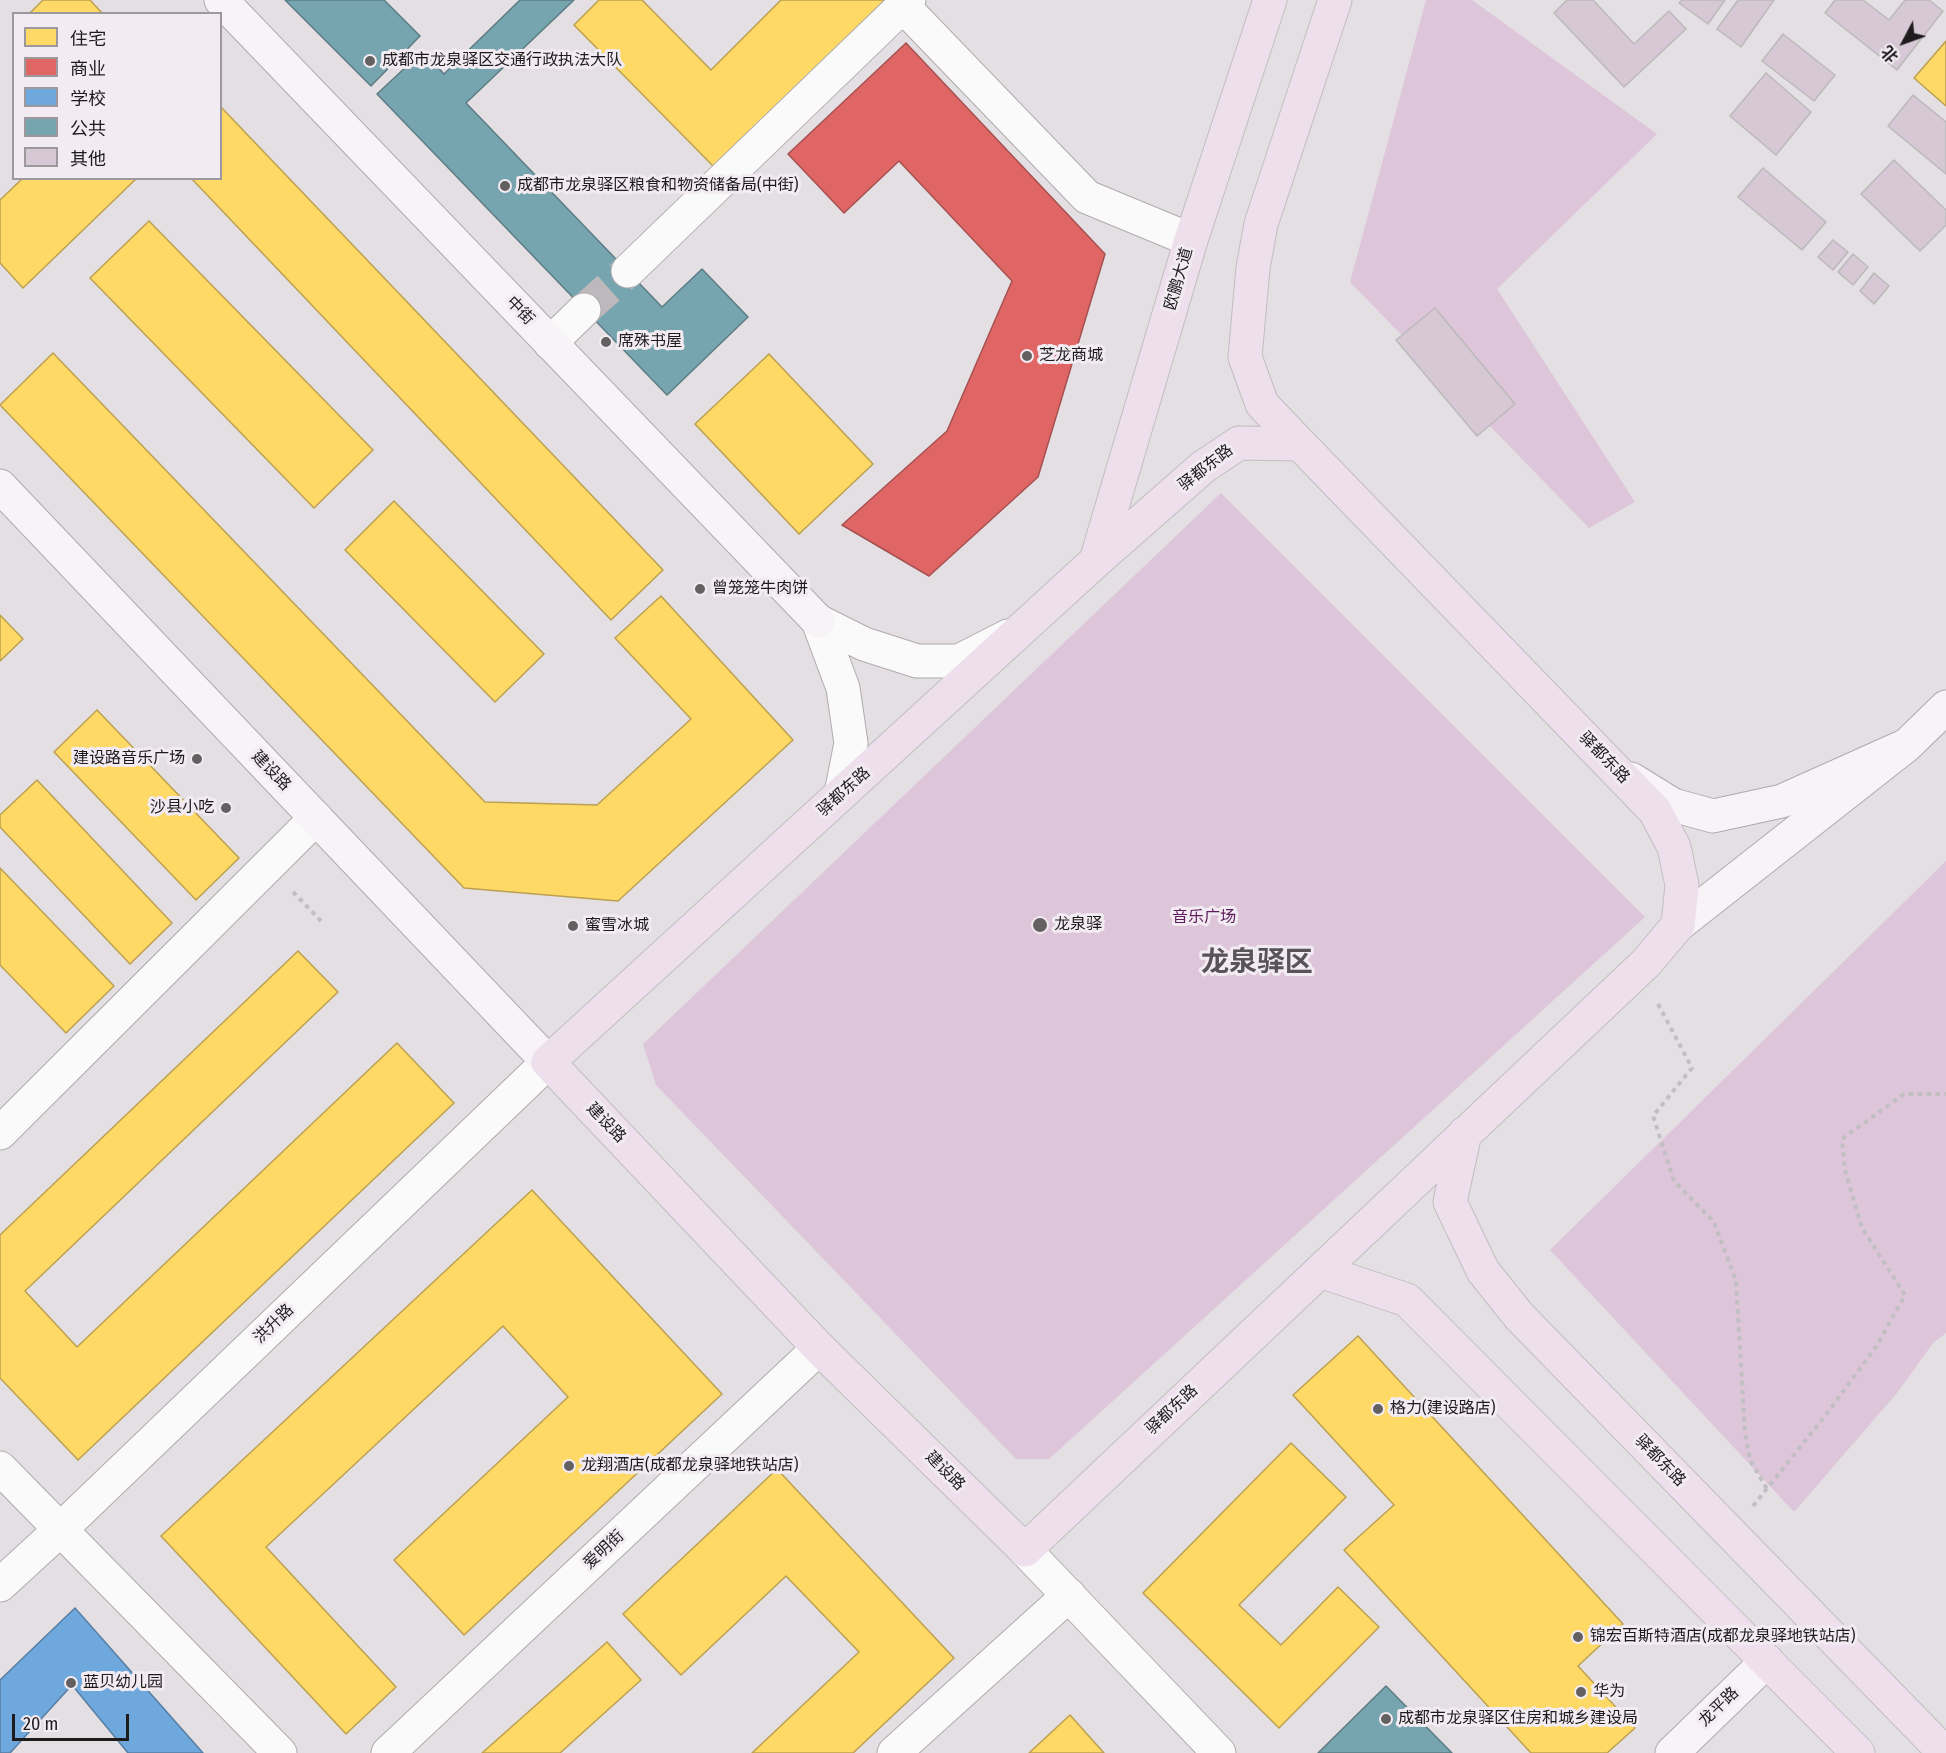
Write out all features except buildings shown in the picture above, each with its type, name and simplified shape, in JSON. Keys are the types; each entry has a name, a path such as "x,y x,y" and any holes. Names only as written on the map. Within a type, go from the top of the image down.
{"highway":[{"name":"欧鹏大道","path":"1096,561 1191,240 1270,0"},
{"path":"1300,444 1262,404 1245,357 1253,268 1261,224 1335,0"},
{"name":"驿都东路","path":"548,1062 1096,561 1203,467 1239,443 1300,444 1655,811 1674,847 1682,885 1678,925 1646,963 1025,1550"},
{"name":"建设路","path":"548,1062 819,1348 1025,1550"},
{"name":"驿都东路","path":"1465,1132 1450,1202 1483,1271 1519,1316 1945,1753"},
{"path":"1320,1271 1407,1300 1858,1753"}],"street":[{"name":"中街","path":"221,0 818,621"},
{"path":"628,272 906,3 1087,197 1191,240"},
{"path":"550,342 584,310"},
{"name":"建设路","path":"0,486 548,1062"},
{"path":"818,621 864,644 917,661 958,661 1025,627"},
{"path":"818,621 845,699 850,743 842,794"},
{"path":"1678,925 1907,745 1946,707"},
{"path":"1614,769 1673,805 1713,816 1782,801 1907,745"},
{"path":"0,1133 316,818"},
{"name":"洪升路","path":"0,1585 548,1062"},
{"name":"爱明街","path":"388,1753 819,1348"},
{"path":"0,1468 280,1753"},
{"name":"建设路","path":"1025,1550 1219,1753"},
{"path":"894,1753 1069,1595"},
{"name":"龙平路","path":"1672,1753 1767,1661"}],"path":[{"path":"1660,996 1658,1006 1692,1068 1653,1116 1674,1181 1714,1222 1736,1281 1745,1433 1750,1460 1767,1489"},
{"path":"1731,1534 1825,1416 1876,1347 1905,1295 1862,1228 1845,1170 1842,1139 1904,1094 1946,1094"}],"green space":[{"path":"1426,0 1472,0 1657,134 1497,289 1635,502 1589,528 1350,282"},
{"name":"音乐广场","path":"1221,493 1645,917 1049,1459 1016,1459 656,1085 643,1044"},
{"path":"1946,861 1946,1333 1933,1343 1897,1393 1794,1512 1550,1250"}],"tunnel":[{"path":"584,310 628,271"}],"place":[{"name":"成都市龙泉驿区交通行政执法大队","path":"370,61"},
{"name":"成都市龙泉驿区粮食和物资储备局(中街)","path":"505,186"},
{"name":"席殊书屋","path":"606,342"},
{"name":"芝龙商城","path":"1027,356"},
{"name":"曾笼笼牛肉饼","path":"700,589"},
{"name":"建设路音乐广场","path":"197,759"},
{"name":"沙县小吃","path":"226,808"},
{"name":"龙泉驿","path":"1040,925"},
{"name":"蜜雪冰城","path":"573,926"},
{"name":"格力(建设路店)","path":"1378,1409"},
{"name":"龙翔酒店(成都龙泉驿地铁站店)","path":"569,1466"},
{"name":"锦宏百斯特酒店(成都龙泉驿地铁站店)","path":"1578,1637"},
{"name":"蓝贝幼儿园","path":"71,1683"},
{"name":"华为","path":"1581,1692"},
{"name":"成都市龙泉驿区住房和城乡建设局","path":"1386,1719"}],"district":[{"name":"龙泉驿区","path":"1257,963"}]}
